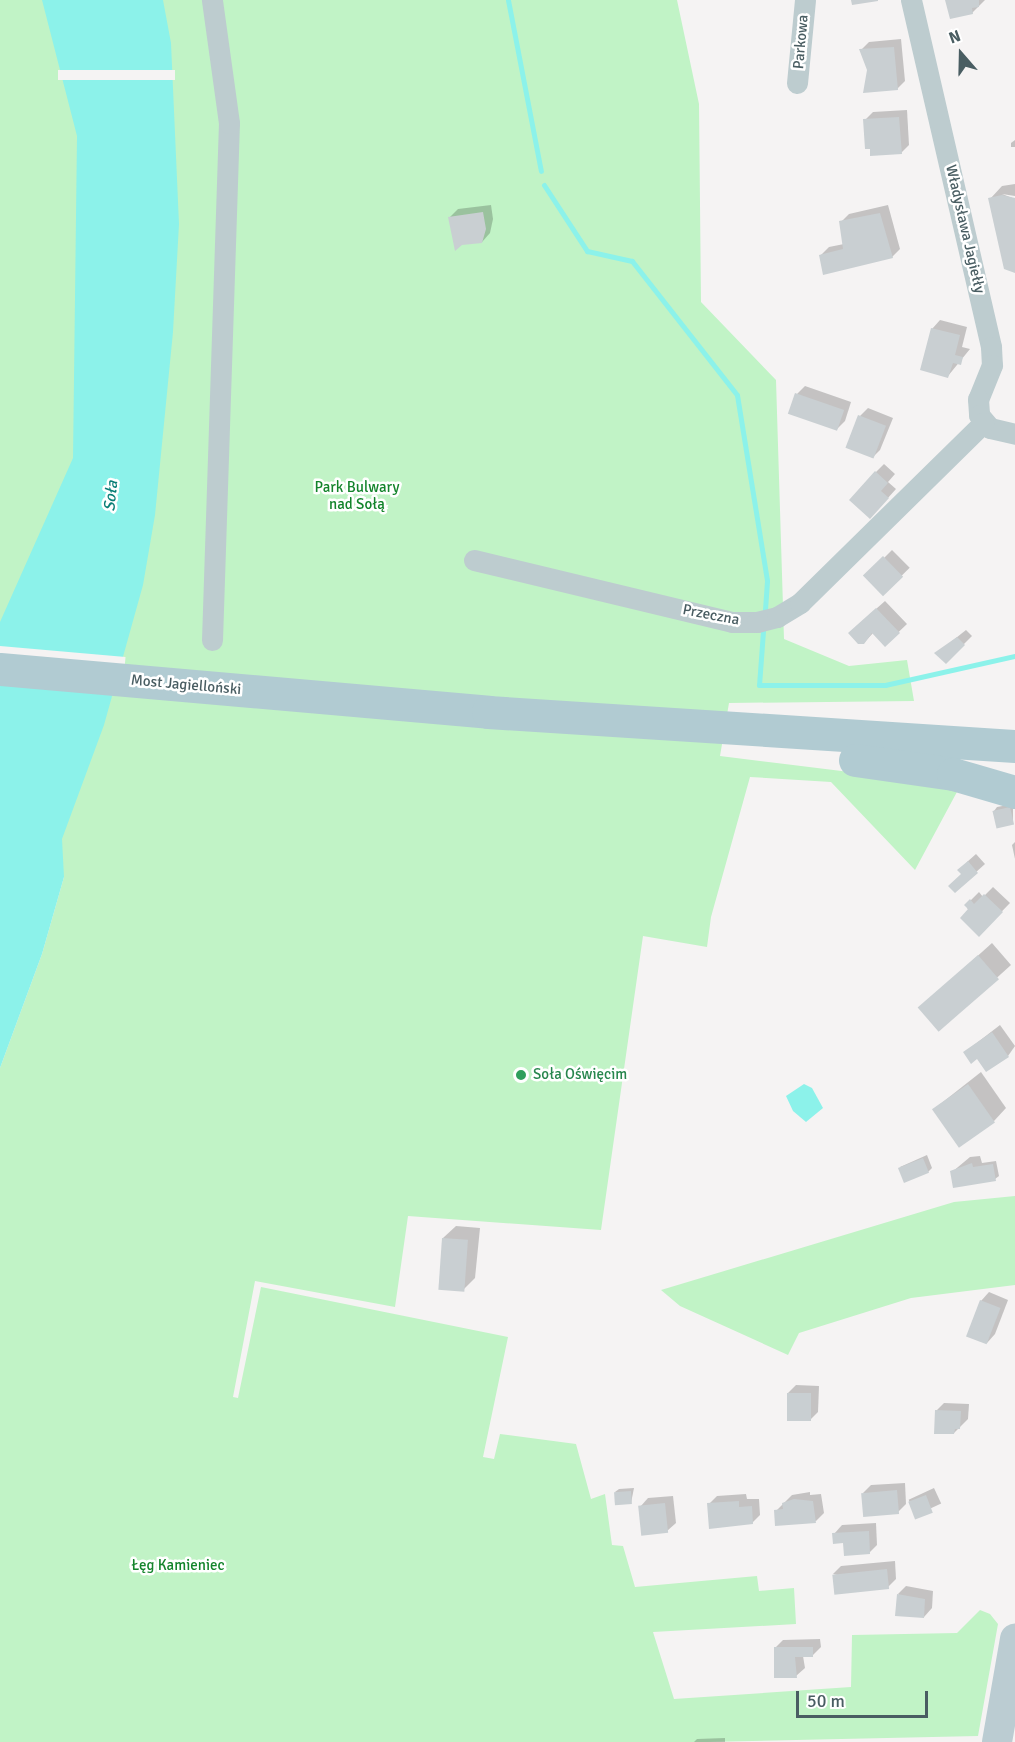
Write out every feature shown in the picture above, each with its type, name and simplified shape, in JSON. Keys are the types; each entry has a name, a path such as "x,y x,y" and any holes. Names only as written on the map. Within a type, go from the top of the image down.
{"main road":[{"name":"Most Jagielloński","path":"0,669 488,712 898,752"},
{"path":"898,752 985,735 1015,725"},
{"path":"898,752 1015,746"},
{"path":"898,752 1015,773"},
{"path":"898,752 1015,792"}],"street":[{"path":"212,0 229,123 212,640"},
{"name":"Parkowa","path":"797,83 805,0"},
{"name":"Władysława Jagiełły","path":"910,0 991,347 992,365 978,399 982,423"},
{"path":"982,423 1015,434"},
{"name":"Przeczna","path":"474,560 732,622 757,622 777,617 800,603 982,423"},
{"path":"997,1742 1015,1639"}],"green space":[{"path":"0,0 677,0 699,104 701,302 776,380 784,639 849,666 907,660 914,701 729,703 720,756 882,776 958,790 915,870 831,782 750,777 711,917 707,947 643,936 601,1230 408,1216 395,1307 255,1281 233,1397 238,1398 261,1287 508,1337 483,1457 494,1459 500,1434 576,1444 591,1499 605,1494 612,1545 623,1546 635,1587 757,1576 759,1591 794,1588 796,1624 653,1632 674,1699 851,1687 852,1635 957,1633 980,1610 990,1614 998,1624 978,1736 707,1742 0,1742 0,1068 42,954 64,877 0,846"},
{"path":"1015,1196 1015,1285 911,1298 799,1333 788,1355 680,1306 661,1290 954,1202"}],"water":[{"name":"Soła","path":"42,0 163,0 171,43 179,224 173,332 155,515 143,585 104,725 62,839 64,877 42,954 0,1068 0,622 73,458 77,136"},
{"path":"804,1084 812,1088 823,1108 806,1122 793,1111 786,1096"}],"pier":[{"path":"58,70 175,70 175,80 58,80"},
{"path":"0,646 126,657 122,693 0,682"}],"building":[{"path":"851,0 878,0 878,1 852,5"},
{"path":"945,0 979,0 979,7 972,8 973,14 950,19"},
{"path":"894,47 898,90 863,93 867,70 859,49"},
{"path":"899,117 902,154 870,156 870,149 865,149 863,119"},
{"path":"1002,195 1015,198 1015,273 1004,269 988,198"},
{"path":"483,212 486,229 482,243 462,245 455,251 448,217"},
{"path":"880,213 893,258 823,275 819,255 843,249 839,221"},
{"path":"931,328 960,335 955,355 963,357 961,365 953,363 948,378 920,370"},
{"path":"795,393 844,410 837,431 788,414"},
{"path":"858,415 886,426 873,458 845,448"},
{"path":"875,471 888,483 881,491 889,498 870,519 849,500"},
{"path":"883,556 903,577 883,596 863,575"},
{"path":"876,608 900,633 885,647 872,633 864,644 858,644 848,633"},
{"path":"957,637 965,645 946,664 934,653"},
{"path":"1010,807 1014,825 997,829 992,811"},
{"path":"968,861 978,873 955,893 948,886 961,874 957,870"},
{"path":"984,894 1003,912 979,937 960,918 968,909 964,905 970,899 974,904"},
{"path":"978,955 999,979 939,1032 918,1007"},
{"path":"992,1032 1009,1057 986,1072 977,1059 971,1064 963,1052"},
{"path":"968,1084 995,1123 959,1148 932,1109"},
{"path":"923,1158 929,1173 904,1183 898,1168"},
{"path":"972,1163 973,1167 993,1164 996,1181 953,1188 950,1171"},
{"path":"442,1238 468,1240 464,1292 438,1290"},
{"path":"980,1300 1001,1308 987,1344 966,1336"},
{"path":"787,1393 811,1393 811,1421 787,1421"},
{"path":"935,1410 961,1411 960,1429 955,1429 954,1434 934,1434"},
{"path":"897,1490 899,1514 863,1517 861,1493"},
{"path":"631,1491 632,1504 615,1505 614,1492"},
{"path":"926,1495 933,1513 915,1520 908,1502"},
{"path":"794,1499 813,1501 816,1523 775,1526 774,1510 783,1509 782,1503"},
{"path":"739,1501 739,1507 752,1506 753,1524 709,1529 707,1503"},
{"path":"665,1503 668,1533 641,1536 638,1506"},
{"path":"869,1531 870,1554 844,1556 843,1543 833,1544 832,1533"},
{"path":"887,1569 889,1589 834,1595 832,1575"},
{"path":"897,1594 925,1599 924,1618 895,1616"},
{"path":"774,1647 813,1647 813,1657 795,1657 797,1678 774,1678"}],"waterway":[{"path":"508,0 541,171"},
{"path":"544,185 587,251 632,261 737,395 767,581 765,610"},
{"path":"763,631 759,685 885,685 1015,656"}],"place":[{"name":"Soła Oświęcim","path":"521,1075"}],"park label":[{"name":"Park Bulwary nad Sołą","path":"357,496"},
{"name":"Łęg Kamieniec","path":"178,1566"}]}
